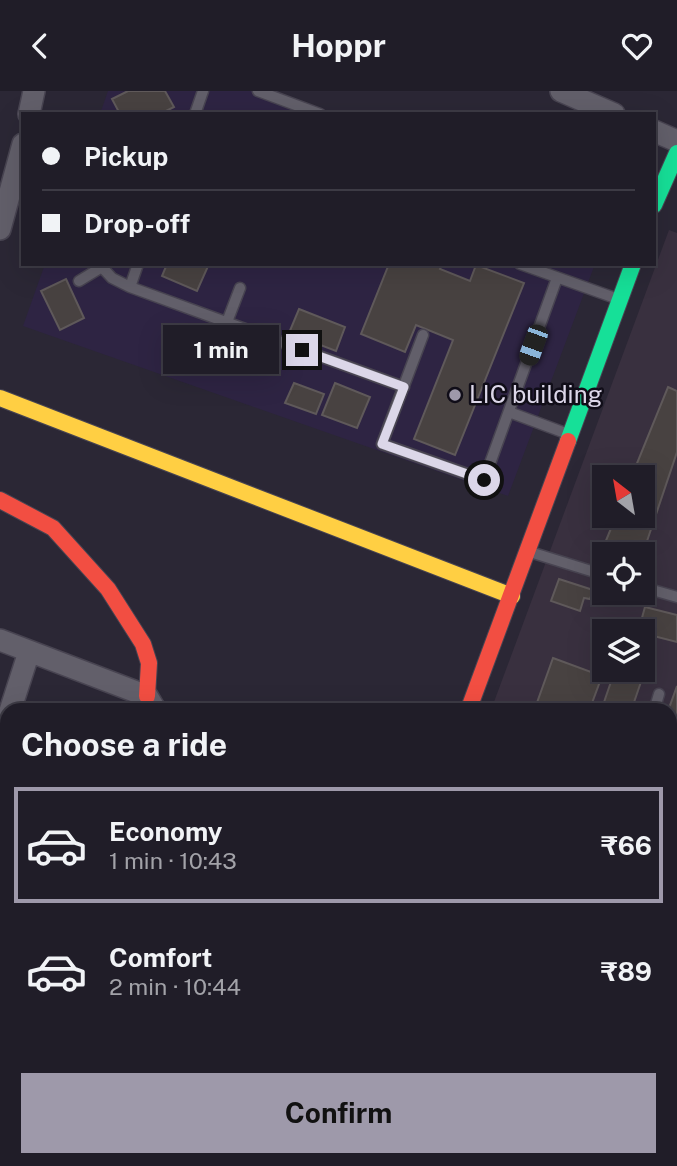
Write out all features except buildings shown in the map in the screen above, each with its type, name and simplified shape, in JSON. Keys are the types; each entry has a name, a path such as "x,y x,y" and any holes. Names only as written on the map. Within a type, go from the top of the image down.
{"street":[{"path":"29,112 34,91"},
{"path":"561,91 609,112"},
{"path":"656,132 677,141"},
{"path":"0,224 21,151"},
{"path":"656,200 677,153"},
{"path":"471,703 632,266"},
{"path":"0,398 512,596"},
{"path":"0,500 33,514 53,528 106,586 148,659 151,703 0,641"},
{"path":"13,703 29,652"}],"lane":[{"path":"196,112 203,91"},
{"path":"258,91 315,112"},
{"path":"79,281 101,266 112,278 130,287 404,387"},
{"path":"130,287 137,266"},
{"path":"525,266 621,300"},
{"path":"423,335 382,444 484,480 557,278"},
{"path":"227,323 240,288"},
{"path":"509,412 570,435"},
{"path":"527,551 592,571"},
{"path":"655,591 677,597"},
{"path":"656,703 659,694"}],"shaded area":[{"path":"108,91 274,91 329,112 101,112"},
{"path":"669,230 677,233 677,703 494,703 656,266"},
{"path":"44,266 594,266 508,496 23,326"}],"traffic: fast":[{"path":"656,200 677,153"},
{"path":"568,441 632,266"}],"traffic: slow":[{"path":"0,398 512,596"}],"traffic: jam":[{"path":"471,703 568,441"},
{"path":"0,500 53,528 108,589 143,644 149,663 147,696"}],"place":[{"name":"LIC building","path":"455,395"}],"route":[{"path":"302,350 404,387 382,444 484,480"}]}
